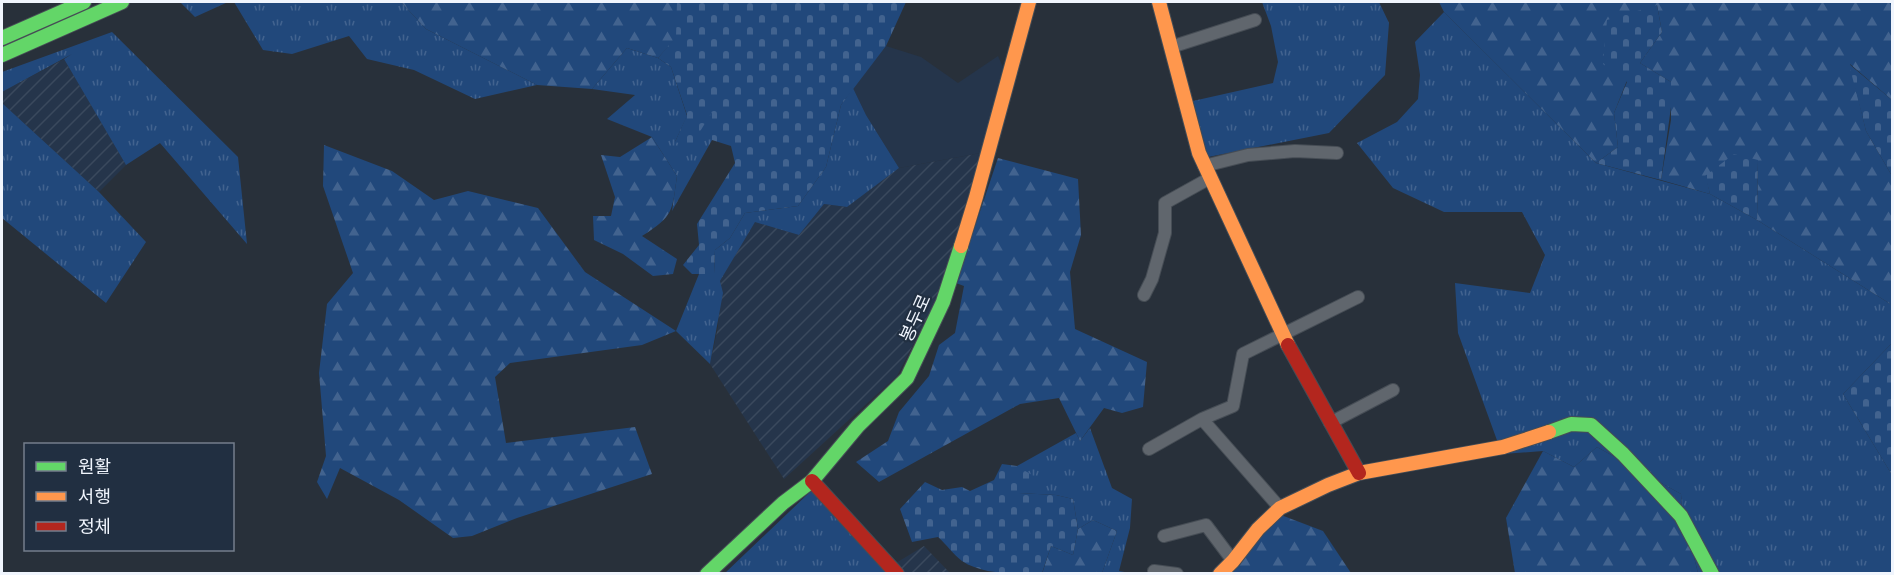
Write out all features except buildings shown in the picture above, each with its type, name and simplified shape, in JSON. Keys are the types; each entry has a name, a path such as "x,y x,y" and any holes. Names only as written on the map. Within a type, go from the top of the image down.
{"street":[{"path":"2,38 84,2"},
{"path":"2,55 122,2"},
{"name":"봉두로","path":"707,573 783,503 812,481 858,426 907,378 938,313 976,197 1029,2"},
{"path":"1159,2 1199,153 1207,172 1282,335 1359,474"},
{"path":"1171,47 1255,20"},
{"path":"1144,295 1152,279 1165,233 1165,203 1207,172 1248,155 1295,151 1337,153"},
{"path":"1149,449 1202,419 1233,406 1243,354 1358,297"},
{"path":"1330,423 1393,390"},
{"path":"1202,419 1280,508"},
{"path":"1220,573 1233,561 1258,529 1280,508 1328,485 1359,474 1503,447 1571,424 1591,425 1623,453 1681,516 1712,573"},
{"path":"812,481 897,573"},
{"path":"1164,536 1206,525 1233,561"},
{"path":"1154,571 1177,573"}],"shaded area":[{"path":"886,46 921,57 958,83 998,56 1003,67 981,153 899,168 866,115 853,88"},
{"path":"64,59 126,165 99,192 2,103 2,92"},
{"path":"981,153 937,298 897,376 784,479 710,364 718,327 720,281 755,221 799,235 824,204 847,207 899,168"},
{"path":"924,546 950,573 890,573 886,569"}],"green space":[{"path":"180,2 228,2 195,17"},
{"path":"234,2 401,2 426,29 537,85 475,99 414,70 367,59 349,36 292,54 263,50"},
{"path":"401,2 675,2 677,3 677,37 658,58 627,48 592,89 537,85 426,29"},
{"path":"675,2 906,2 886,46 841,105 826,167 798,206 745,213 730,238 715,250 714,274 692,274 683,265 699,245 697,224 735,163 731,146 712,140 712,112 691,146 675,142 687,115 671,67 658,58 676,37 677,3"},
{"path":"1262,2 1379,2 1389,23 1385,75 1329,133 1208,157 1193,101 1273,83 1278,62 1271,26"},
{"path":"1439,2 1892,2 1892,100 1850,64 1866,131 1892,176 1892,305 1757,220 1758,160 1706,176 1710,194 1661,180 1671,120 1671,82 1640,63 1662,32 1657,5 1614,113 1618,147 1596,163 1444,12"},
{"path":"1657,5 1662,32 1640,63 1671,82 1671,107 1661,180 1596,163 1618,147 1614,113 1627,82 1603,64 1607,20"},
{"path":"1444,12 1596,163 1710,194 1757,220 1892,305 1892,343 1843,394 1892,475 1892,573 1698,573 1682,509 1681,494 1597,447 1574,467 1543,451 1502,454 1458,333 1455,283 1530,293 1545,255 1522,212 1444,212 1393,188 1357,143 1397,122 1418,99 1420,75 1415,42"},
{"path":"112,32 238,157 247,244 160,143 126,165 64,59 72,54 2,92 2,72"},
{"path":"627,48 658,58 671,67 687,116 675,142 712,111 712,140 672,211 677,176 652,137 607,119 635,95 592,89"},
{"path":"1849,64 1892,100 1892,176 1866,131"},
{"path":"853,88 866,115 899,168 847,207 824,204 799,235 755,222 720,281 723,293 710,364 676,331 699,274 714,274 715,250 730,238 745,213 798,206 826,167 841,105"},
{"path":"2,103 99,192 146,242 106,303 2,218"},
{"path":"652,137 677,176 670,212 660,223 642,236 677,259 673,274 653,276 623,254 594,240 593,216 611,216 615,197 601,155 620,157"},
{"path":"324,145 392,171 434,200 468,191 538,208 585,272 676,331 642,345 510,363 495,377 506,443 635,427 652,474 517,518 472,536 453,538 399,500 340,468 327,499 317,482 326,456 319,373 327,304 353,273 323,186"},
{"path":"1734,154 1758,160 1757,220 1710,194 1705,176"},
{"path":"998,158 1078,179 1081,235 1070,272 1075,329 1147,362 1143,407 1122,413 1104,408 1080,441 1059,398 1020,404 879,482 856,462 888,441 899,412 929,376 939,345 955,333 964,286 956,283"},
{"path":"1892,343 1892,475 1843,394"},
{"path":"1090,428 1112,488 1132,499 1130,528 1119,571 1130,573 1102,573 1117,531 1093,520 1078,529 1073,499 1056,495 1018,493 1017,466 1076,433 1080,441"},
{"path":"1597,447 1681,494 1682,509 1698,573 1515,573 1506,518 1543,451 1574,467"},
{"path":"1002,464 1017,466 1032,475 1019,493 1056,495 1073,499 1078,529 1073,555 1051,546 1042,573 1000,573 970,566 938,537 912,542 900,509 925,482 942,490 962,487 970,491 994,480"},
{"path":"811,491 888,574 724,574"},
{"path":"1281,515 1323,531 1351,573 1227,574"},
{"path":"1093,520 1117,531 1102,573 1042,574 1051,546 1073,555 1078,529"}],"traffic: fast":[{"path":"2,38 84,2"},
{"path":"2,55 122,2"},
{"path":"707,574 783,503 812,481 858,426 907,378 943,302 961,246"},
{"path":"1549,432 1571,424 1591,425 1623,454 1681,516 1712,574"}],"traffic: slow":[{"path":"961,246 1029,2"},
{"path":"1159,2 1199,153 1288,345"},
{"path":"1220,574 1258,529 1280,508 1328,485 1359,473 1503,447 1549,432"}],"traffic: jam":[{"path":"1288,345 1359,473"},
{"path":"812,481 897,574"}]}
